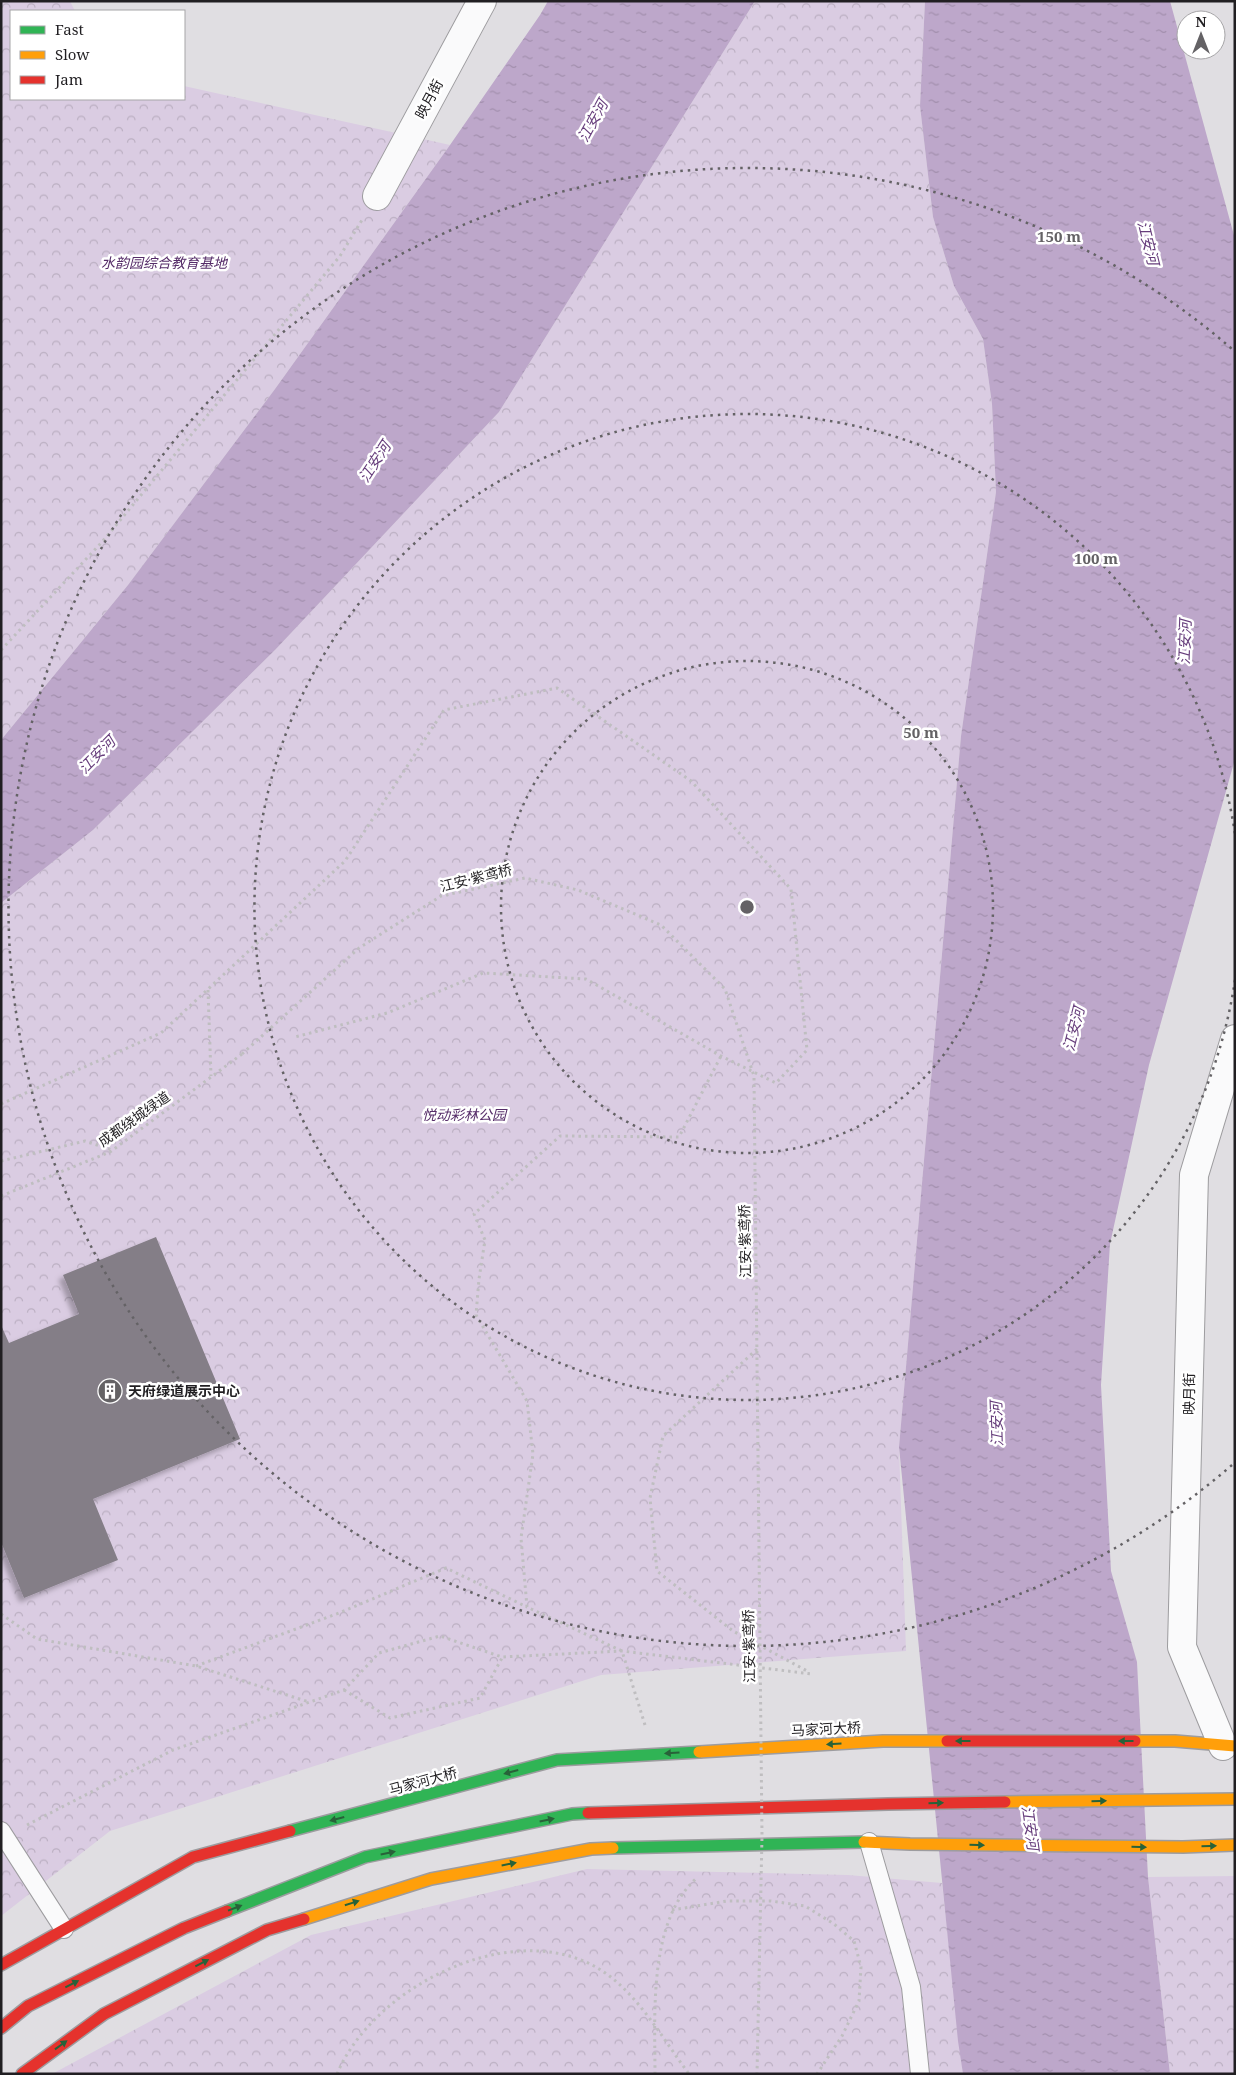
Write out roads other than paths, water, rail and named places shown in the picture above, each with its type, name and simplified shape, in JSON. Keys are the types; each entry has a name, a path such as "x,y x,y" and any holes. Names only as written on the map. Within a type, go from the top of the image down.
{"main road":[{"name":"马家河大桥","path":"1,1965 193,1858 557,1760 883,1741 1174,1741 1229,1746"},
{"path":"1,2028 28,2006 184,1928 365,1858 572,1814 888,1804 1235,1799"},
{"path":"22,2074 104,2014 267,1930 431,1879 591,1849 843,1841 910,1844 1183,1847 1235,1845"}],"street":[{"name":"映月街","path":"377,196 482,1"},
{"name":"映月街","path":"1229,1746 1182,1647 1194,1175 1235,1039"}],"lane":[{"path":"3,1834 64,1929"},
{"path":"869,1842 911,1987 920,2074"}],"water":[{"name":"江安河","path":"548,1 755,1 499,412 276,649 93,830 1,903 1,740 128,585 275,389 450,145"},
{"name":"江安河","path":"925,1 1170,1 1176,23 1176,60 1186,60 1235,239 1235,759 1149,1065 1110,1244 1101,1385 1111,1571 1137,1662 1148,1877 1170,2074 963,2074 958,2041 899,1447 961,736 996,492 992,404 983,339 954,286 933,217 920,106"}],"place":[{"name":"天府绿道展示中心","path":"110,1391"}],"park label":[{"name":"水韵园综合教育基地","path":"164,263"},
{"name":"悦动彩林公园","path":"464,1115"}]}
